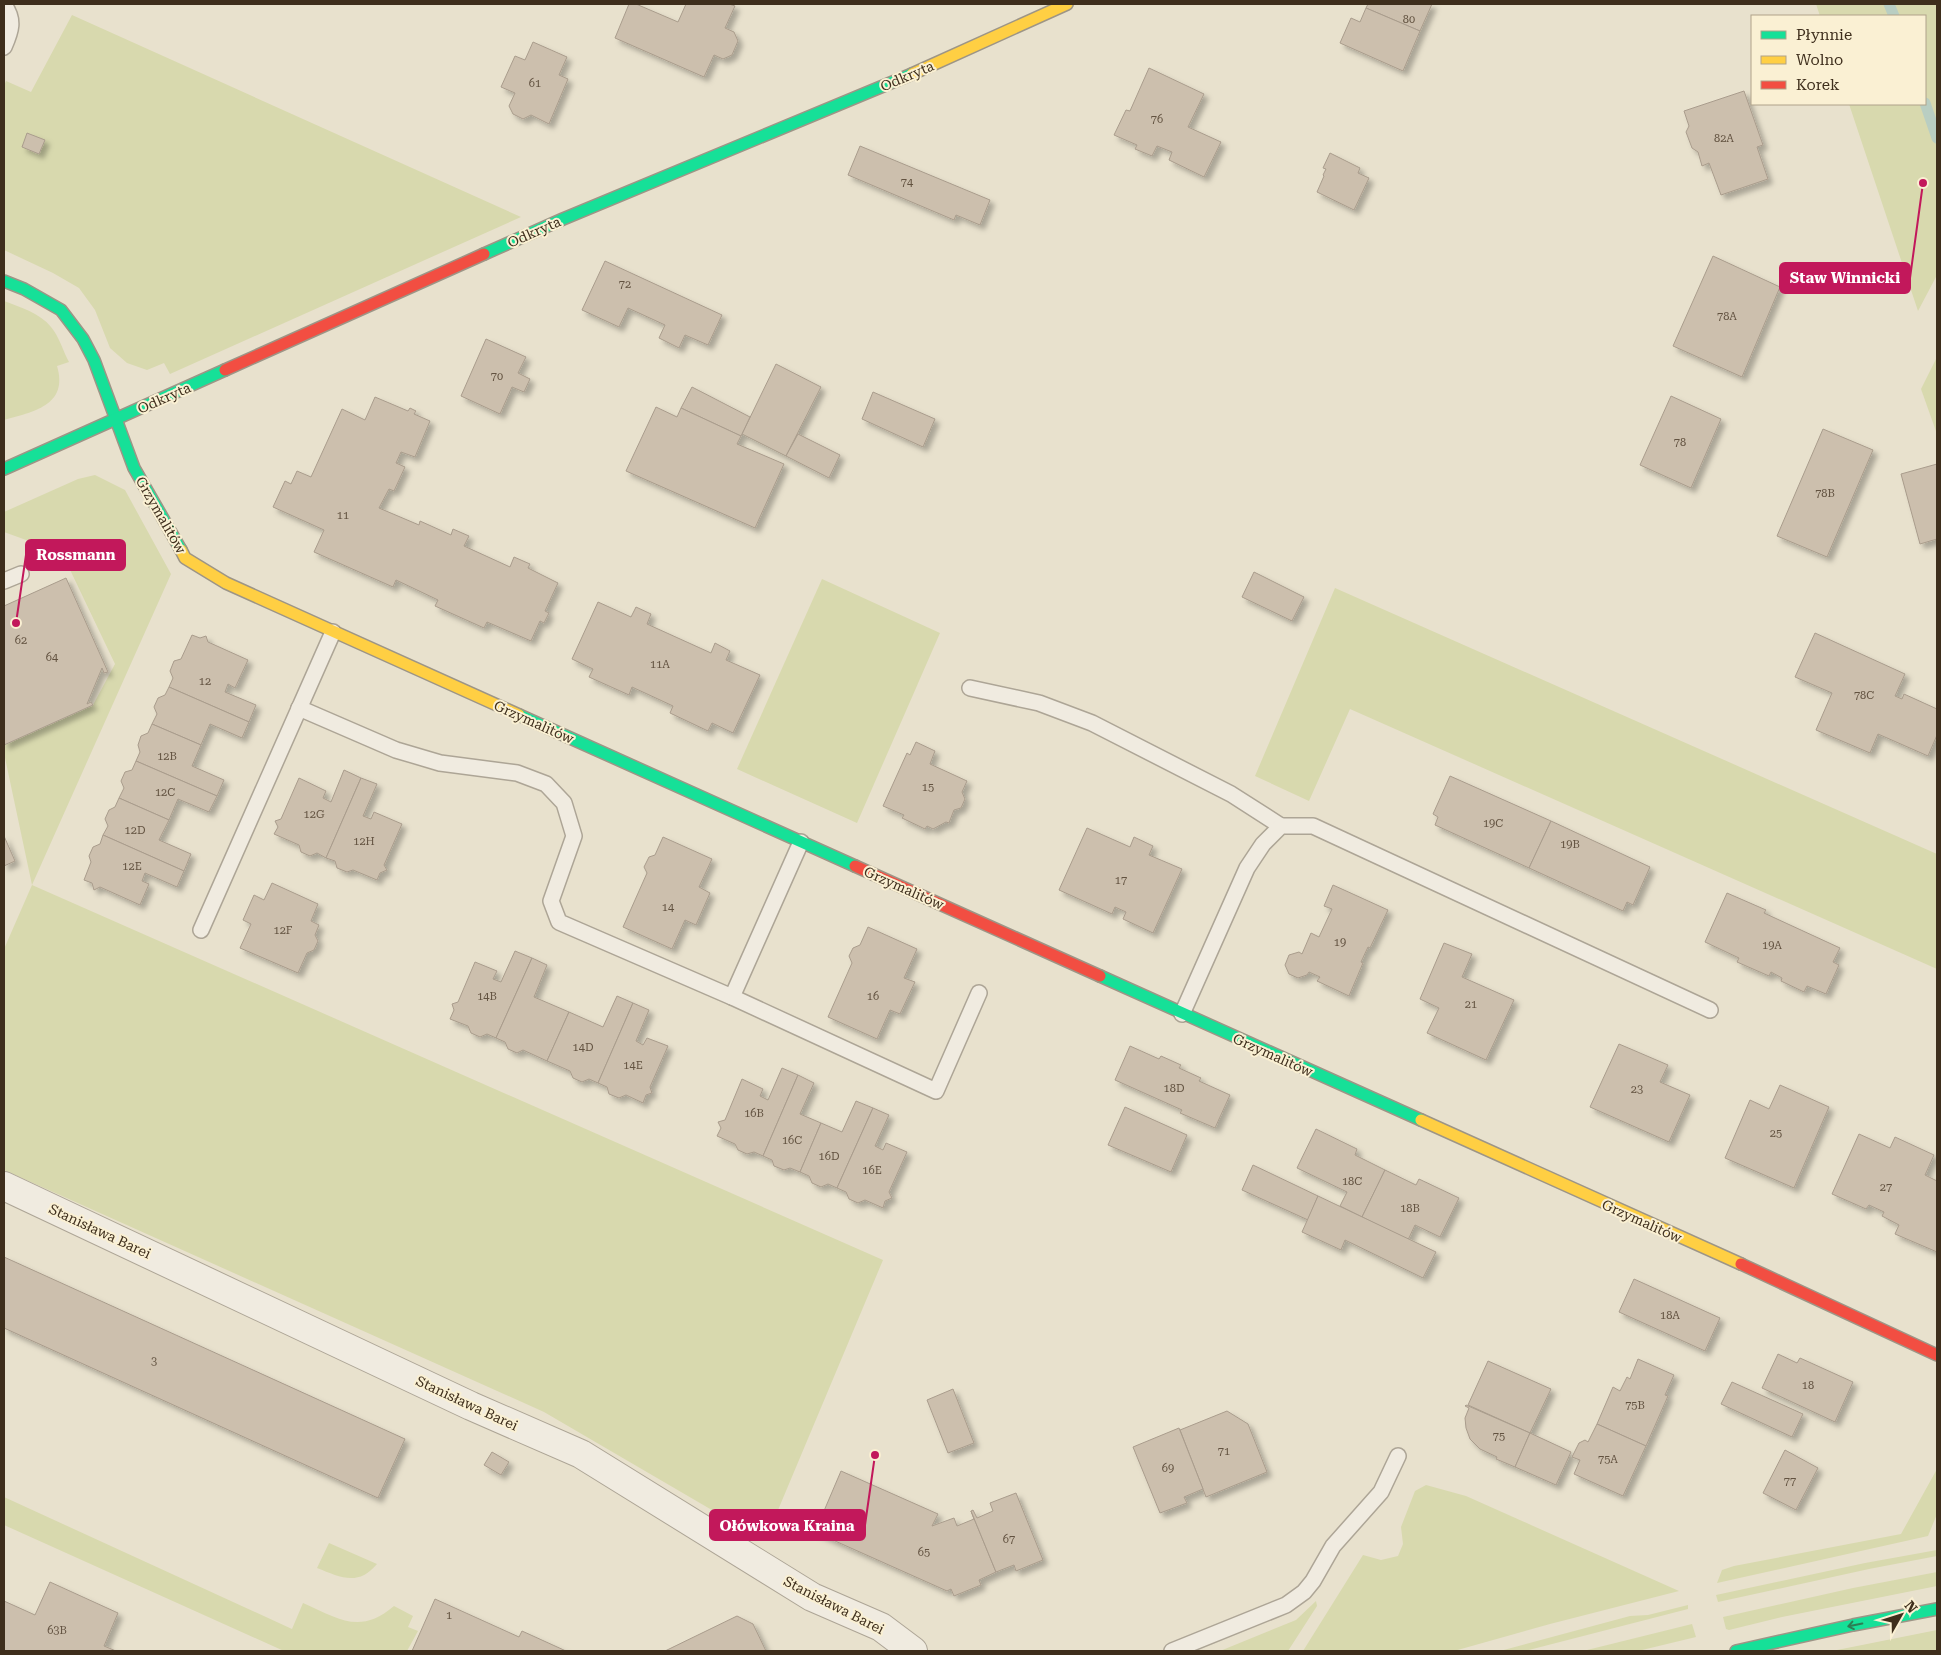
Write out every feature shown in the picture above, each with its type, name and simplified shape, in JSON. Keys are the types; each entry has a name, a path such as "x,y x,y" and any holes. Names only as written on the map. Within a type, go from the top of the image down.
{"street":[{"name":"Odkryta","path":"4,469 562,219 900,80 1067,4"},
{"name":"Grzymalitów","path":"4,281 24,289 62,310 83,339 94,360 134,468 185,558 226,583 1776,1280 1937,1356"},
{"name":"Stanisława Barei","path":"4,1186 471,1406 582,1454 812,1597 881,1627 913,1651"},
{"path":"1736,1651 1853,1625 1937,1609"}],"lane":[{"path":"4,5 10,14 12,23 4,47"},
{"path":"4,581 21,574"},
{"path":"201,930 333,632"},
{"path":"970,688 1038,703 1092,723 1231,794 1281,826 1312,826 1710,1010"},
{"path":"299,708 396,750 440,763 517,773 546,784 564,802 574,836 551,901 558,922 732,997 936,1091 979,993"},
{"path":"1182,1014 1247,868 1263,844 1281,826"},
{"path":"732,997 801,842"},
{"path":"1172,1651 1286,1605 1304,1592 1313,1581 1333,1546 1381,1492 1398,1456"}],"green space":[{"path":"1816,4 1937,4 1937,275 1918,311 1849,105 1926,105 1926,15 1820,15"},
{"path":"72,15 521,217 170,374 164,363 147,370 127,363 110,348 95,310 79,288 53,273 4,250 4,86 6,81 31,92"},
{"path":"4,301 29,311 46,322 56,335 69,362 57,366 58,390 53,399 36,410 4,420"},
{"path":"1937,357 1937,434 1921,389"},
{"path":"95,475 125,490 171,574 32,885 4,753 4,745 93,705 115,664 62,553 4,532 4,512 78,479"},
{"path":"822,579 940,633 857,823 737,769"},
{"path":"1335,588 1937,854 1937,969 1350,709 1309,801 1255,776"},
{"path":"32,885 883,1260 765,1541 544,1412 4,1170 4,949"},
{"path":"1937,1469 1937,1514 1928,1536 1717,1583 1722,1570 1734,1566 1901,1534"},
{"path":"1426,1485 1466,1496 1679,1591 1454,1651 1303,1651 1363,1555 1381,1560 1398,1556 1403,1544 1401,1527 1415,1491"},
{"path":"4,1497 292,1629 303,1603 339,1619 360,1622 382,1615 394,1606 413,1616 408,1627 418,1631 407,1651 284,1651 4,1525"},
{"path":"329,1543 377,1564 363,1576 356,1578 341,1577 317,1568"},
{"path":"1937,1550 1937,1556 1718,1602 1716,1595 1865,1563"},
{"path":"1937,1572 1937,1586 1782,1617 1729,1630 1726,1629 1723,1617 1853,1588"},
{"path":"1316,1601 1317,1606 1288,1651 1220,1651 1296,1620"},
{"path":"1688,1605 1688,1609 1525,1651 1500,1651 1630,1616 1648,1615"},
{"path":"1692,1624 1696,1637 1638,1651 1583,1651"},
{"path":"1937,1630 1937,1651 1832,1651"}],"building":[{"path":"629,4 636,4 678,22 686,4 729,4 735,6 725,28 734,32 738,41 732,55 723,59 714,55 704,77 615,38"},
{"path":"1368,4 1432,4 1420,31 1366,8"},
{"path":"1366,8 1420,31 1403,71 1340,43 1351,18 1360,22"},
{"path":"533,42 567,57 559,75 568,79 549,124 531,115 523,119 513,114 509,106 515,93 501,87 515,56 525,60"},
{"path":"1149,68 1204,94 1188,127 1221,142 1204,177 1169,160 1172,152 1157,146 1152,156 1135,149 1137,145 1114,135 1126,110 1130,111"},
{"path":"1744,91 1763,145 1757,147 1768,179 1721,195 1709,163 1702,166 1698,152 1692,148 1686,132 1689,126 1684,111"},
{"path":"27,133 45,140 39,154 22,147"},
{"path":"860,146 990,200 980,225 956,215 954,220 848,175"},
{"path":"1330,153 1360,168 1358,173 1369,178 1354,210 1317,192 1326,169 1323,168"},
{"path":"1713,256 1780,287 1742,377 1673,346"},
{"path":"605,261 722,315 708,345 685,335 679,348 659,338 665,325 628,308 619,327 582,310"},
{"path":"486,339 526,357 518,373 530,379 524,392 512,387 500,414 461,396"},
{"path":"776,364 821,387 786,456 742,434"},
{"path":"692,387 750,417 741,436 681,408"},
{"path":"873,392 935,419 923,447 862,419"},
{"path":"1671,396 1721,419 1691,488 1640,465"},
{"path":"375,397 408,411 410,408 416,411 414,414 430,421 415,457 401,452 396,463 405,467 394,491 389,489 379,508 419,525 420,521 451,535 453,529 469,536 464,546 510,567 514,557 530,564 528,568 558,583 545,611 549,613 544,623 540,621 531,641 487,622 484,628 435,606 438,600 396,580 393,587 314,552 324,530 273,507 285,481 291,484 297,471 311,477 342,409 365,420"},
{"path":"656,407 677,417 681,408 741,436 737,444 784,464 755,528 626,471"},
{"path":"1823,429 1873,450 1827,557 1777,536"},
{"path":"798,434 840,455 829,478 786,456"},
{"path":"1937,464 1937,539 1920,544 1901,474"},
{"path":"1254,572 1304,597 1292,621 1242,597"},
{"path":"66,578 108,672 104,673 102,668 87,704 91,702 93,705 4,745 4,606"},
{"path":"598,602 631,617 636,607 651,614 647,624 711,653 715,643 730,651 726,660 760,675 733,733 712,723 708,731 670,713 673,706 632,687 629,695 589,677 593,669 572,659"},
{"path":"1815,633 1905,674 1895,696 1902,699 1904,694 1937,709 1937,735 1928,756 1878,734 1870,753 1816,730 1832,693 1795,677"},
{"path":"192,635 200,638 206,636 208,642 248,660 235,688 228,684 225,692 256,705 249,722 169,687 173,678 170,671 174,661 181,659"},
{"path":"169,687 249,722 242,738 210,724 201,745 152,724 157,714 154,707 158,698 165,695"},
{"path":"152,724 201,745 192,766 224,780 217,796 136,761 140,752 138,745 141,736 148,733"},
{"path":"916,742 935,751 930,764 967,781 962,792 965,799 961,808 954,810 949,823 946,822 933,829 927,826 925,829 902,818 904,815 883,806 907,753 910,755"},
{"path":"136,761 217,796 209,812 178,799 169,820 119,798 124,788 121,781 125,772 132,770"},
{"path":"344,770 361,778 326,858 317,853 310,856 301,852 299,845 274,834 278,827 275,821 281,819 299,778 326,791 323,798 331,802"},
{"path":"1450,776 1551,821 1529,868 1435,825 1438,817 1433,814"},
{"path":"361,778 377,784 363,816 371,819 374,812 402,824 384,865 387,870 380,873 377,880 353,870 347,872 337,868 335,861 326,858"},
{"path":"119,798 169,820 159,840 191,854 184,871 103,835 108,826 105,819 109,810 115,807"},
{"path":"1551,821 1650,867 1633,905 1627,902 1623,911 1529,868"},
{"path":"1087,828 1130,847 1134,837 1153,846 1149,855 1182,869 1153,933 1123,919 1126,912 1115,907 1112,914 1059,890"},
{"path":"103,835 184,871 177,887 145,873 142,881 149,884 140,905 100,887 94,890 92,883 84,880 91,862 89,856 93,847 100,844"},
{"path":"4,836 15,861 4,866"},
{"path":"663,837 712,859 699,887 710,893 696,925 685,920 672,949 623,927 647,873 644,867 649,857 655,855"},
{"path":"272,883 318,904 311,921 319,925 315,935 318,941 314,950 307,953 298,973 240,948 251,924 243,920 254,895 264,900"},
{"path":"1333,885 1388,910 1370,948 1368,947 1361,962 1363,963 1349,996 1317,981 1320,977 1309,972 1307,975 1298,978 1289,974 1285,965 1289,955 1299,952 1302,954 1311,933 1319,937 1332,909 1324,906"},
{"path":"1727,893 1766,910 1764,913 1840,948 1833,962 1839,965 1826,994 1807,986 1804,992 1781,981 1782,978 1771,972 1769,976 1737,962 1739,958 1705,942"},
{"path":"868,927 917,949 904,978 915,982 900,1014 890,1010 877,1039 828,1017 852,963 849,956 853,948 860,945"},
{"path":"1444,943 1472,954 1462,977 1514,1000 1486,1060 1427,1033 1439,1008 1420,999"},
{"path":"515,951 532,958 496,1038 487,1034 480,1037 471,1033 468,1026 450,1019 454,1010 452,1004 458,1002 475,962 497,971 493,979 501,982"},
{"path":"532,958 547,965 534,997 569,1012 547,1061 523,1050 517,1053 508,1049 505,1042 496,1038"},
{"path":"617,996 633,1003 598,1083 589,1079 582,1082 573,1078 570,1071 547,1061 569,1012 603,1027"},
{"path":"633,1003 649,1010 636,1041 643,1045 647,1038 668,1046 650,1087 652,1093 646,1095 643,1103 626,1095 619,1098 609,1094 607,1087 598,1083"},
{"path":"1619,1044 1668,1065 1660,1082 1690,1095 1669,1142 1590,1107"},
{"path":"1130,1046 1159,1059 1161,1056 1181,1065 1179,1068 1201,1078 1199,1081 1230,1095 1215,1128 1180,1113 1182,1110 1115,1080"},
{"path":"782,1068 798,1075 763,1156 754,1152 747,1154 738,1150 735,1144 717,1136 721,1128 718,1122 725,1120 742,1079 763,1089 760,1096 768,1100"},
{"path":"798,1075 814,1083 800,1114 821,1123 800,1172 790,1168 784,1170 774,1166 772,1160 763,1156"},
{"path":"1780,1085 1829,1107 1794,1188 1725,1158 1750,1100 1769,1109"},
{"path":"856,1101 873,1108 837,1188 828,1184 821,1187 812,1183 809,1176 800,1172 821,1123 842,1132"},
{"path":"1125,1107 1187,1135 1171,1172 1108,1145"},
{"path":"873,1108 889,1115 875,1146 883,1150 886,1143 907,1152 889,1192 892,1198 885,1201 883,1208 865,1200 858,1203 849,1199 846,1192 837,1188"},
{"path":"1316,1129 1357,1149 1355,1155 1385,1170 1362,1217 1340,1206 1347,1192 1297,1168"},
{"path":"1859,1134 1890,1148 1895,1137 1934,1155 1925,1175 1937,1181 1937,1252 1895,1234 1899,1225 1882,1216 1884,1212 1869,1205 1866,1209 1832,1194"},
{"path":"1253,1165 1318,1196 1308,1220 1242,1190"},
{"path":"1385,1170 1416,1185 1419,1179 1459,1198 1440,1237 1415,1225 1408,1240 1362,1217"},
{"path":"1318,1196 1436,1252 1423,1278 1345,1240 1341,1250 1302,1232"},
{"path":"4,1257 405,1439 378,1498 4,1328"},
{"path":"1634,1279 1720,1318 1705,1351 1619,1312"},
{"path":"1778,1354 1797,1363 1800,1358 1853,1382 1835,1422 1762,1388"},
{"path":"1638,1359 1674,1375 1665,1395 1668,1396 1646,1446 1597,1424 1613,1387 1620,1391 1627,1377 1630,1379"},
{"path":"1488,1361 1551,1389 1530,1433 1468,1405"},
{"path":"1732,1382 1803,1414 1792,1437 1721,1404"},
{"path":"953,1389 974,1443 948,1453 927,1400"},
{"path":"1466,1405 1530,1433 1515,1467 1496,1459 1497,1457 1480,1449 1470,1439 1466,1428 1465,1418 1469,1408"},
{"path":"1227,1411 1248,1424 1267,1472 1206,1497 1180,1430"},
{"path":"1597,1424 1646,1446 1623,1496 1574,1474 1580,1460 1572,1457 1579,1443 1585,1440 1588,1442"},
{"path":"1179,1428 1203,1489 1184,1497 1187,1503 1160,1513 1133,1447"},
{"path":"1530,1433 1571,1452 1556,1485 1515,1467"},
{"path":"1785,1450 1818,1468 1796,1510 1763,1493"},
{"path":"492,1452 509,1462 501,1475 484,1465"},
{"path":"841,1471 938,1514 932,1526 954,1518 957,1526 974,1519 971,1511 996,1572 979,1580 981,1585 954,1596 951,1589 947,1591 815,1532"},
{"path":"1016,1493 1043,1560 1016,1571 1014,1565 996,1572 971,1511 973,1510 977,1518 993,1511 990,1503"},
{"path":"50,1582 118,1613 104,1646 116,1651 4,1651 4,1601 35,1615"},
{"path":"435,1599 519,1637 522,1631 566,1651 412,1651"},
{"path":"737,1616 753,1624 766,1651 665,1651"}],"waterway":[{"path":"1889,4 1894,15"},
{"path":"1926,105 1937,138"}],"traffic: fast":[{"path":"484,254 563,219 912,74"},
{"path":"4,281 24,289 61,310 83,339 94,360 134,468 181,550"},
{"path":"4,469 225,370"},
{"path":"519,715 855,866"},
{"path":"1100,976 1421,1120"},
{"path":"1736,1651 1853,1625 1937,1609"}],"traffic: slow":[{"path":"912,74 1067,4"},
{"path":"181,550 185,558 226,583 519,715"},
{"path":"1421,1120 1741,1264"}],"traffic: jam":[{"path":"225,370 484,254"},
{"path":"855,866 1100,976"},
{"path":"1741,1264 1937,1355"}],"place":[{"name":"Staw Winnicki","path":"1923,183"},
{"name":"Rossmann","path":"16,623"},
{"name":"Ołówkowa Kraina","path":"875,1455"}]}
